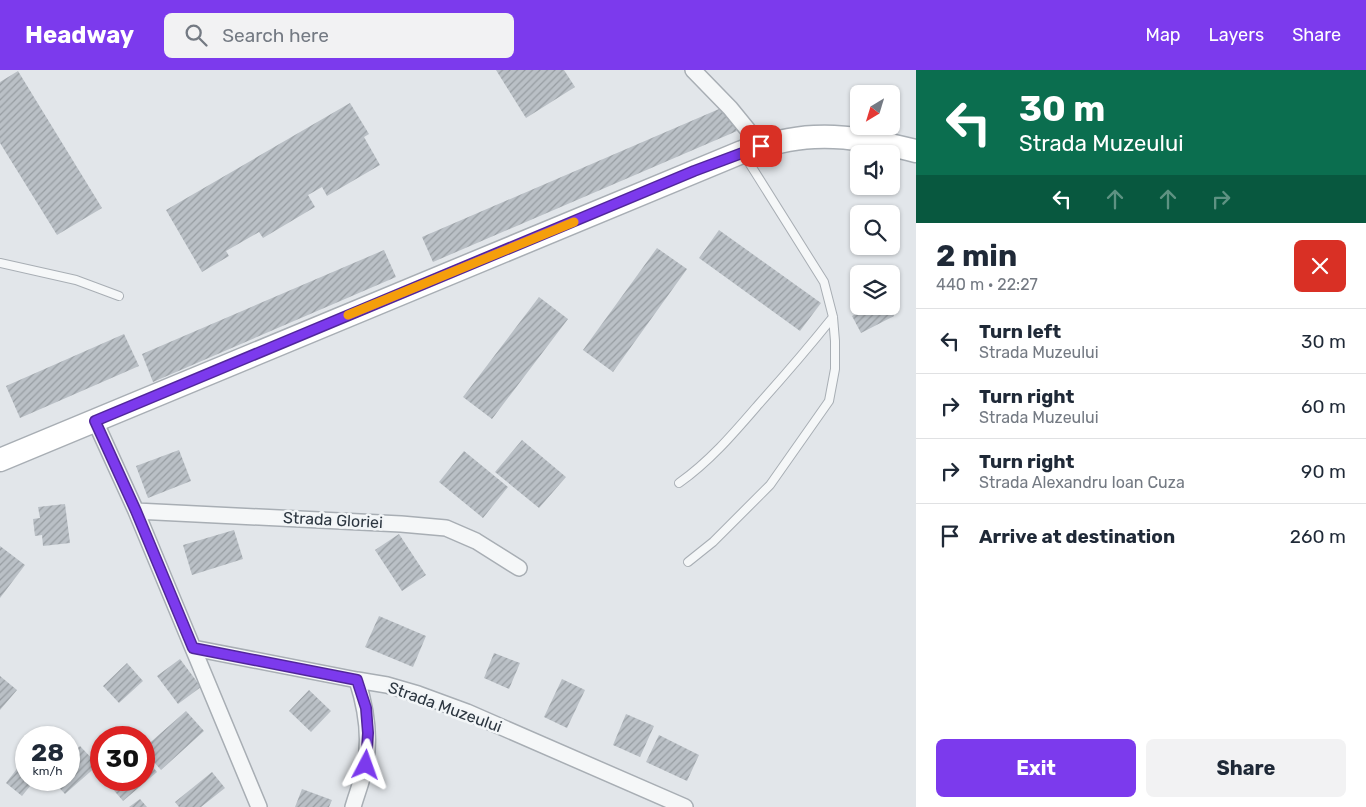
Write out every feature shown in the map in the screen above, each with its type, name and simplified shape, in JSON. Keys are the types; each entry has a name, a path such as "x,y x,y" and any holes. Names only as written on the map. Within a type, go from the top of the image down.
{"main road":[{"path":"0,460 752,149 787,140 814,136 850,138 916,151"}],"street":[{"path":"693,70 730,108 752,149"},
{"path":"95,421 136,511 259,807"},
{"name":"Strada Gloriei","path":"136,511 401,524 446,528 476,541 519,568"},
{"name":"Strada Muzeului","path":"193,648 357,680 387,684 467,712 686,807"},
{"path":"353,807 366,765 368,733 366,708 357,680"}],"lane":[{"path":"688,562 713,542 770,485 829,401 835,370 836,341 833,317 824,282 752,149"},
{"path":"0,263 76,280 119,296"},
{"path":"679,483 700,468 722,446 833,317"}],"building":[{"path":"496,70 564,70 575,87 526,118"},
{"path":"18,71 102,208 57,235 0,143 0,82"},
{"path":"350,103 369,134 364,137 380,165 327,196 322,187 308,195 315,207 263,238 259,232 226,251 229,256 202,272 166,210"},
{"path":"726,106 737,131 433,262 422,237"},
{"path":"719,230 821,303 800,331 699,258"},
{"path":"657,248 687,269 613,372 583,350"},
{"path":"384,250 396,277 153,382 142,354"},
{"path":"539,297 568,319 492,419 463,397"},
{"path":"894,315 894,316 861,333 852,316"},
{"path":"124,334 139,366 20,418 6,386"},
{"path":"522,440 566,477 539,508 495,472"},
{"path":"179,450 191,481 148,498 136,466"},
{"path":"464,451 508,487 483,518 439,482"},
{"path":"65,504 70,543 43,546 42,535 35,536 33,519 40,518 38,507"},
{"path":"234,530 243,559 192,575 183,545"},
{"path":"399,534 426,575 402,591 375,550"},
{"path":"0,546 25,565 0,598"},
{"path":"379,616 426,636 413,667 365,647"},
{"path":"494,653 520,663 509,689 484,678"},
{"path":"180,659 201,687 178,704 157,676"},
{"path":"127,663 143,681 119,703 103,686"},
{"path":"0,676 17,690 0,710"},
{"path":"562,679 585,690 567,728 544,717"},
{"path":"309,690 331,711 311,732 289,711"},
{"path":"186,711 204,731 161,770 155,763 155,738"},
{"path":"626,714 654,726 640,757 613,745"},
{"path":"659,735 699,755 687,781 646,762"},
{"path":"80,746 90,757 90,772 80,781"},
{"path":"15,771 15,790 6,783"},
{"path":"212,772 225,788 201,807 179,807 175,802"},
{"path":"302,789 332,800 329,807 295,807"},
{"path":"16,791 26,791 22,796"},
{"path":"114,791 135,791 123,801"},
{"path":"140,799 147,807 129,807"}],"slow traffic":[{"path":"348,315 574,222"}],"route":[{"path":"366,765 368,733 366,708 357,680 193,648 136,511 95,421 694,171 761,146"}]}
